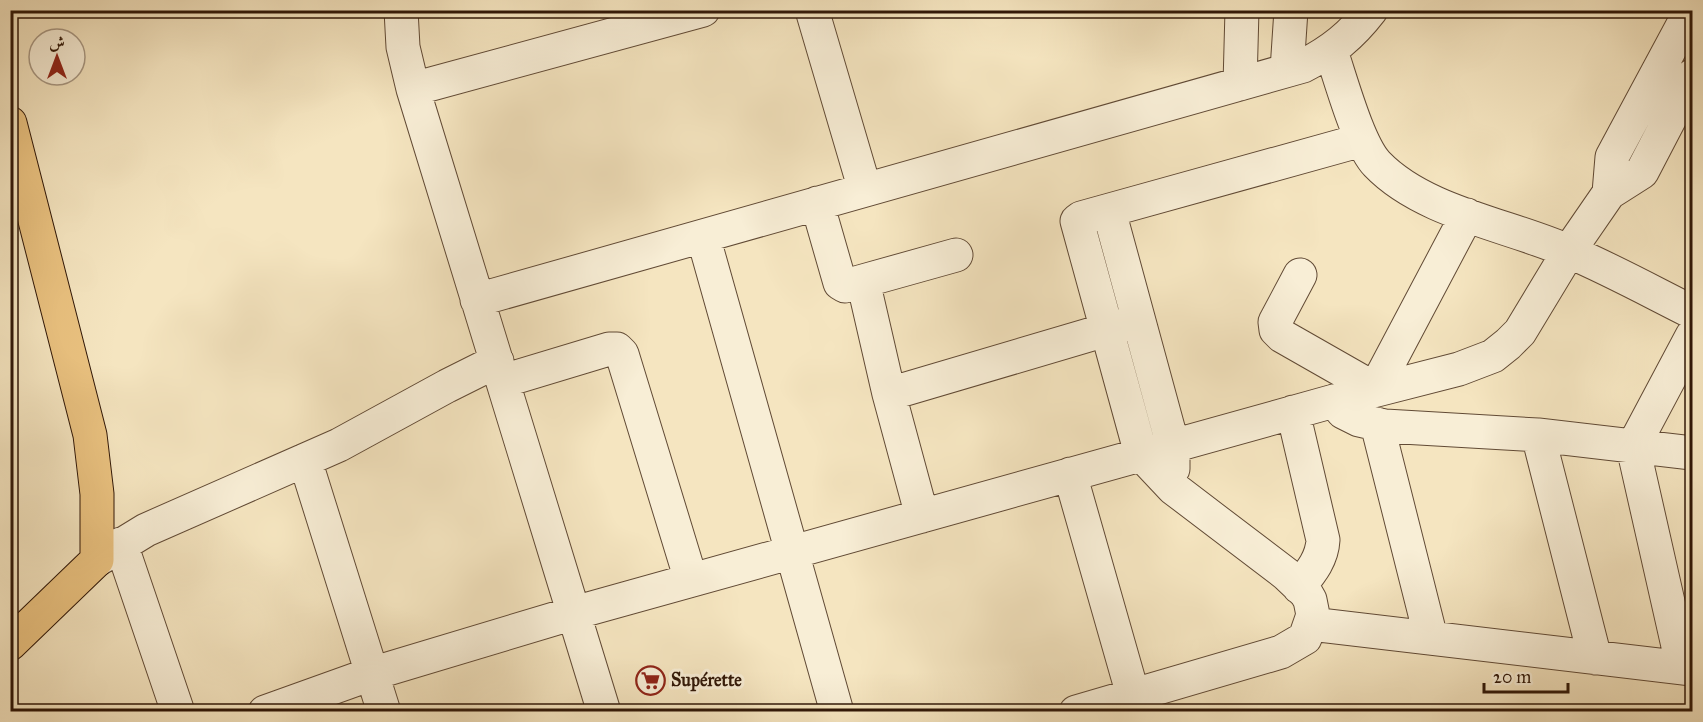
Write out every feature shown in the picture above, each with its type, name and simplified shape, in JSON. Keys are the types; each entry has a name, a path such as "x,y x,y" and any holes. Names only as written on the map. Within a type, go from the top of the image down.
{"main road":[{"path":"10,644 109,552 97,494 90,435 11,132"}],"street":[{"path":"402,10 403,47 413,89 604,711"},
{"path":"413,89 703,10"},
{"path":"812,10 865,190"},
{"path":"1240,84 1242,10"},
{"path":"1287,70 1291,10"},
{"path":"477,300 1303,66 1331,51 1360,24 1371,10"},
{"path":"1609,193 1612,157 1691,10"},
{"path":"1331,51 1362,140 1376,163 1401,186 1427,199 1569,251 1692,312"},
{"path":"265,711 371,674 574,613 1334,400 1459,369 1492,356 1520,332 1569,251 1609,193 1642,172 1691,85 1659,70"},
{"path":"1076,711 1281,652 1305,638 1313,615 1310,600 1299,586 1173,488 1141,454 1076,222 1079,218 1362,140"},
{"path":"818,203 840,283 845,286 956,255"},
{"path":"1109,211 1173,446 1173,488"},
{"path":"1375,389 1467,214"},
{"path":"703,236 837,711"},
{"path":"1300,274 1275,322 1276,330 1282,336 1375,389"},
{"path":"863,282 889,394 922,516"},
{"path":"889,394 1139,320"},
{"path":"1311,624 1688,669 1633,447 1692,336"},
{"path":"178,711 109,552 146,530 339,445 447,386 500,371 609,349 617,349 622,354 691,580"},
{"path":"1334,400 1343,412 1359,420 1377,424 1538,435 1692,453"},
{"path":"1293,412 1323,540 1323,547 1315,567 1299,586"},
{"path":"1377,424 1431,638"},
{"path":"1538,435 1595,658"},
{"path":"304,460 384,711"},
{"path":"1070,474 1133,695"}],"place":[{"name":"Supérette","path":"650,680"}]}
